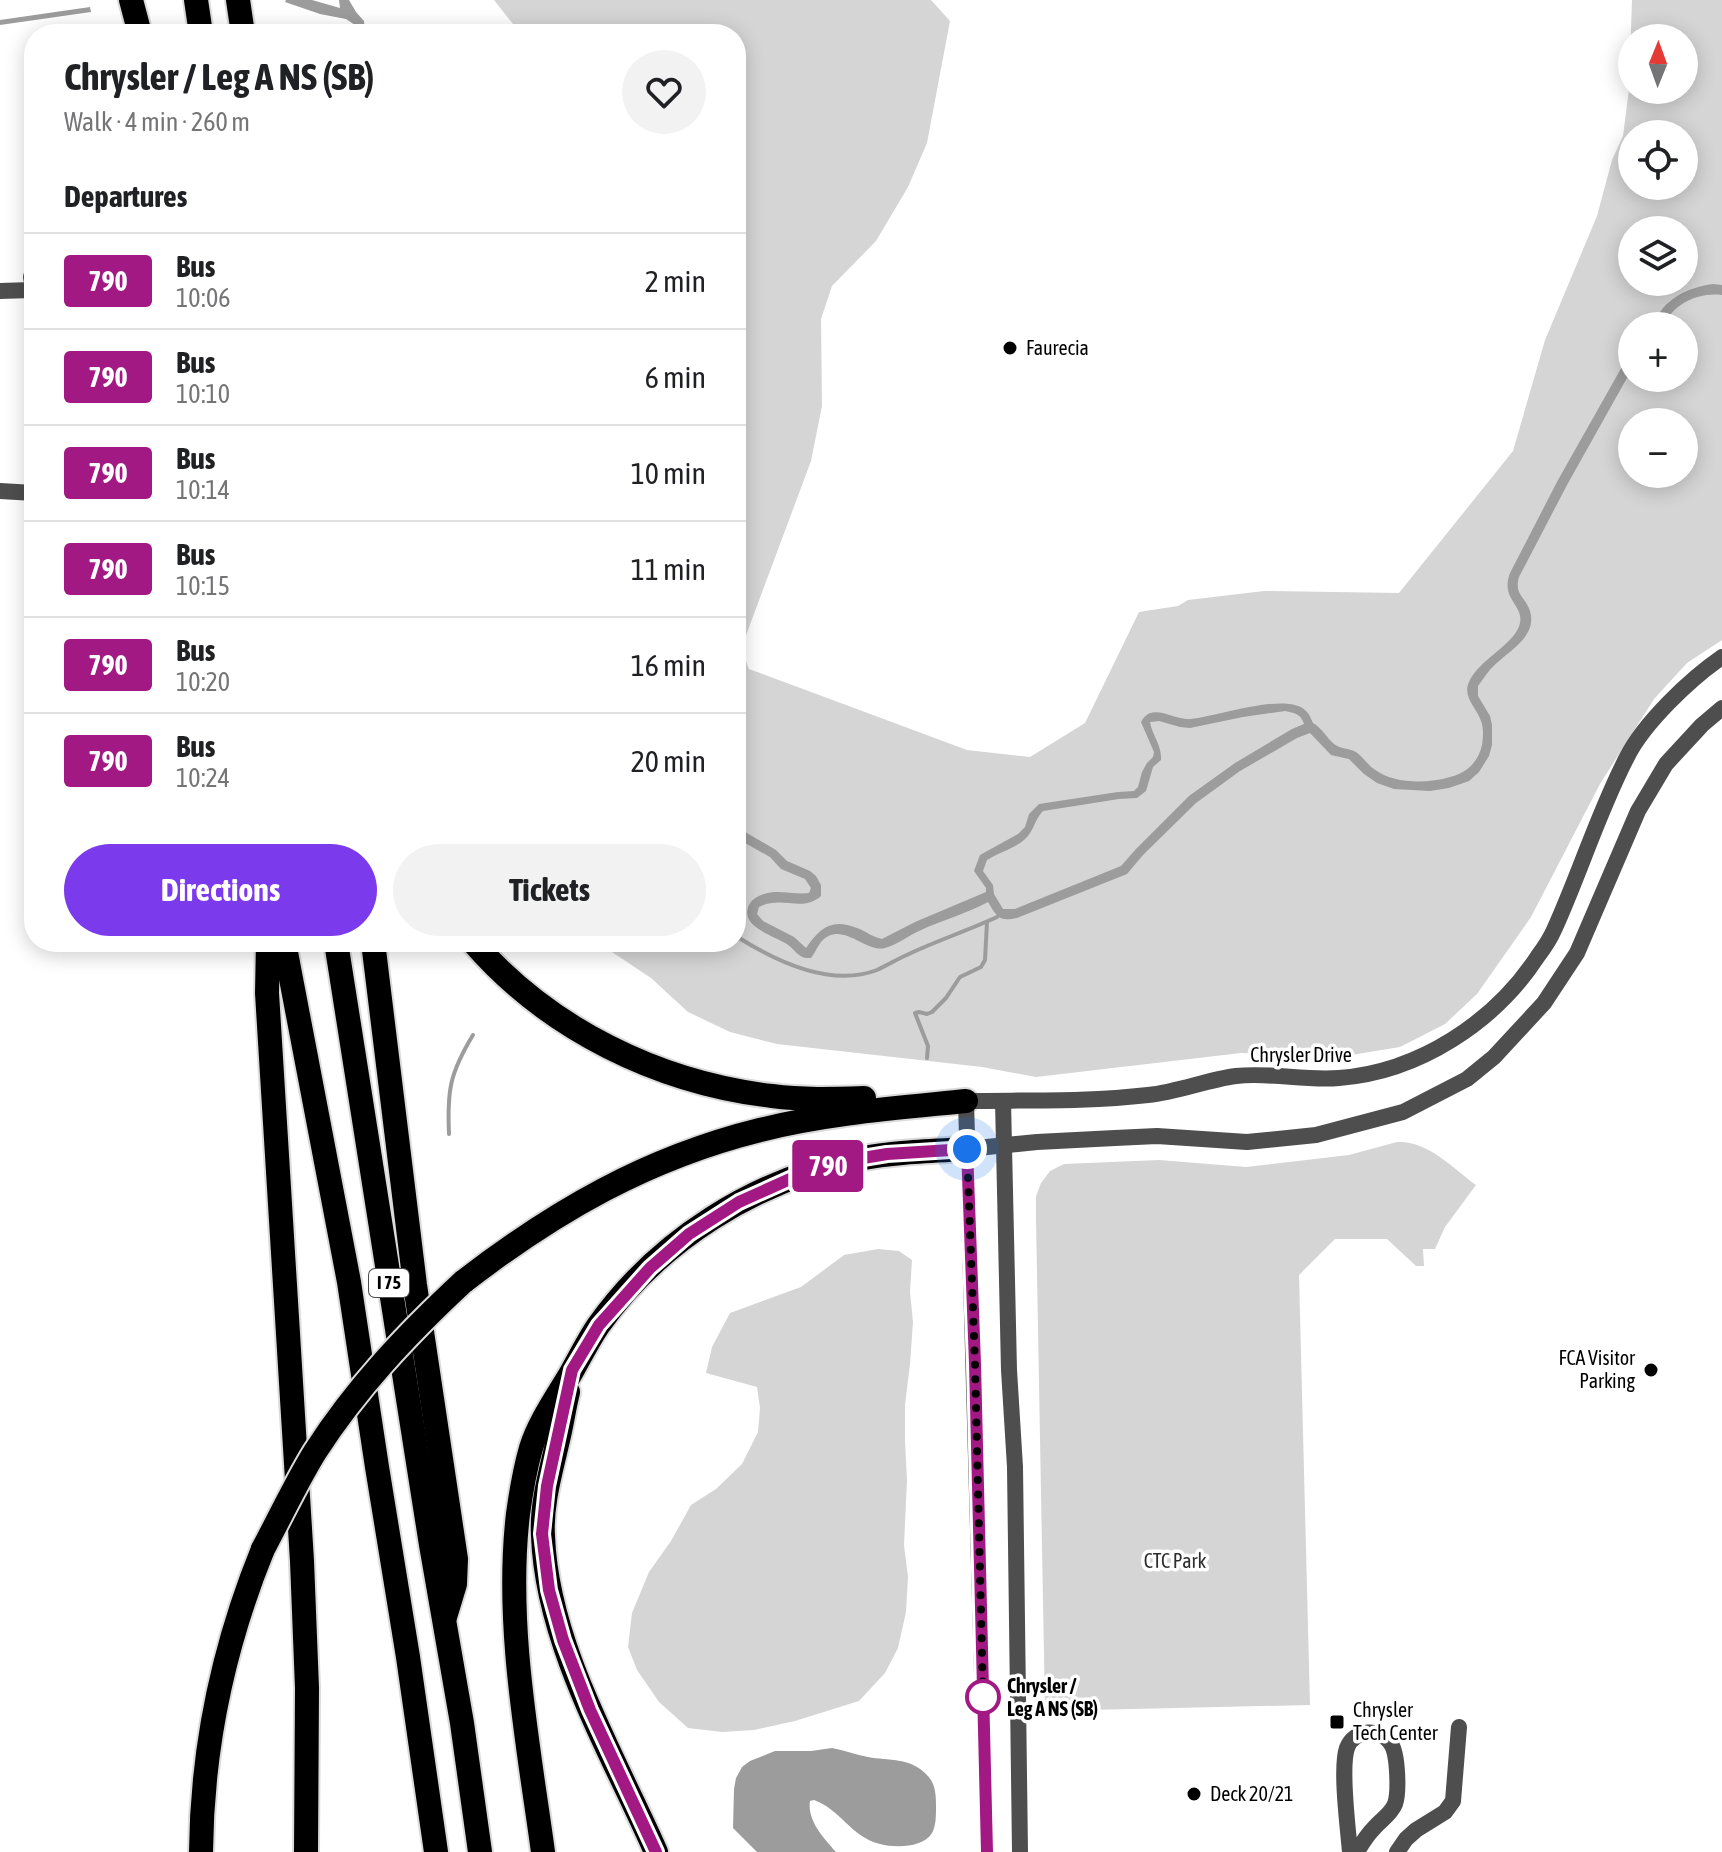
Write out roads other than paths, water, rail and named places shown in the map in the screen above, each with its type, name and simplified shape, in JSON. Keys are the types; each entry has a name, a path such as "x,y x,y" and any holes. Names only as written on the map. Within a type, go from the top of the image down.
{"highway":[{"path":"131,0 137,24"},
{"path":"148,0 151,24"},
{"path":"196,0 200,24"},
{"path":"238,0 242,24"},
{"path":"247,0 248,24"},
{"path":"268,952 267,993 302,1561 307,1688 306,1852"},
{"name":"I 75","path":"286,952 349,1282 436,1852"},
{"name":"I 75","path":"338,952 480,1852"},
{"path":"374,952 415,1285 456,1559 455,1584 443,1623"},
{"path":"482,952 548,1010 608,1048 674,1075 774,1096 966,1101"},
{"path":"201,1852 204,1782 222,1670 245,1593 263,1549 314,1454 355,1396 397,1346 463,1282 521,1238 577,1203 629,1176 749,1133 821,1117 966,1101"},
{"path":"543,1852 516,1628 518,1512 532,1446 551,1405 599,1325 641,1277 679,1242 739,1202 799,1175 857,1159 967,1149"},
{"path":"572,1370 547,1486 542,1534 549,1590 563,1640 590,1710 656,1852"}],"street":[{"path":"0,291 24,292"},
{"path":"0,491 24,492"},
{"name":"Chrysler Drive","path":"966,1101 1147,1095 1240,1076 1352,1077 1405,1062 1442,1046 1503,1001 1530,969 1553,934 1628,755 1662,711 1686,686 1722,657"},
{"path":"967,1149 1157,1136 1247,1142 1316,1135 1403,1112 1467,1079 1494,1057 1544,1003 1577,953 1638,811 1666,764 1722,708"},
{"path":"966,1101 987,1852"},
{"path":"1003,1101 1009,1370 1015,1467 1020,1852"},
{"path":"1397,1852 1416,1830 1445,1812 1453,1801 1459,1727"},
{"path":"1350,1852 1346,1750 1350,1742 1362,1733 1377,1733 1390,1741 1396,1757 1396,1798 1393,1808 1365,1838 1357,1852"}],"waterway":[{"path":"746,942 804,969 822,974 859,975 997,917"},
{"path":"927,1058 928,1046 915,1013 932,1012 960,977 981,967 985,960 987,922"},
{"path":"449,1134 452,1082 459,1060 473,1035"}],"place":[{"name":"Faurecia","path":"1010,348"},
{"name":"FCA Visitor Parking","path":"1651,1370"},
{"name":"Chrysler / Leg A NS (SB)","path":"983,1697"},
{"name":"Chrysler Tech Center","path":"1337,1722"},
{"name":"Deck 20/21","path":"1194,1794"}],"park label":[{"name":"CTC Park","path":"1175,1561"}]}
